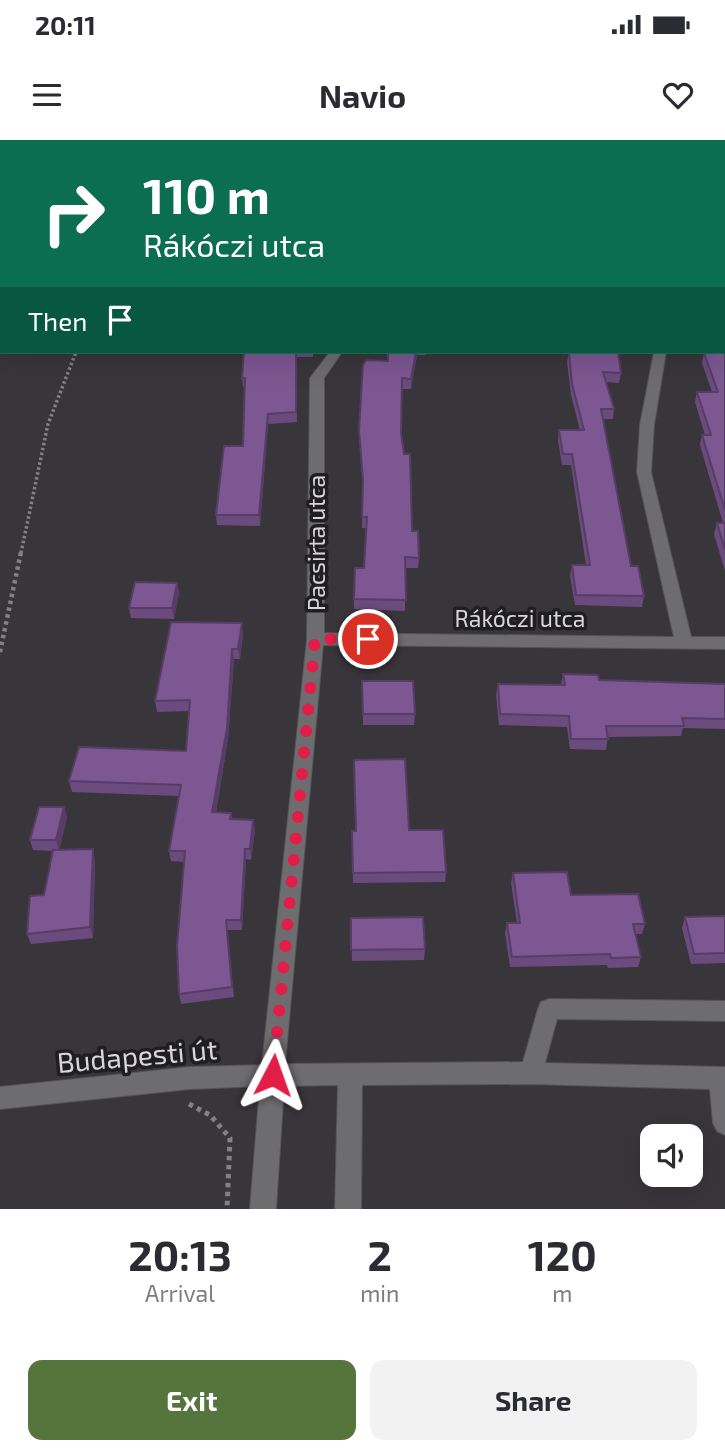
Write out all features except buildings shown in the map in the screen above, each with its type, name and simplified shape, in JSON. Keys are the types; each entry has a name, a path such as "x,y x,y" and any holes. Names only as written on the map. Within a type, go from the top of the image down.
{"street":[{"name":"Pacsirta utca","path":"263,1209 273,1075 315,639 317,378 335,354"},
{"path":"660,354 647,425 644,472 684,642"},
{"name":"Rákóczi utca","path":"315,639 725,643"},
{"path":"531,1073 549,1009 725,1011"},
{"name":"Budapesti út","path":"0,1098 190,1078 273,1075 531,1073 723,1078"},
{"path":"348,1209 350,1076"},
{"path":"723,1078 725,1123"}],"path":[{"path":"0,652 48,424 75,354"},
{"path":"227,1209 230,1138"}],"route":[{"path":"273,1075 315,639 368,639"}]}
